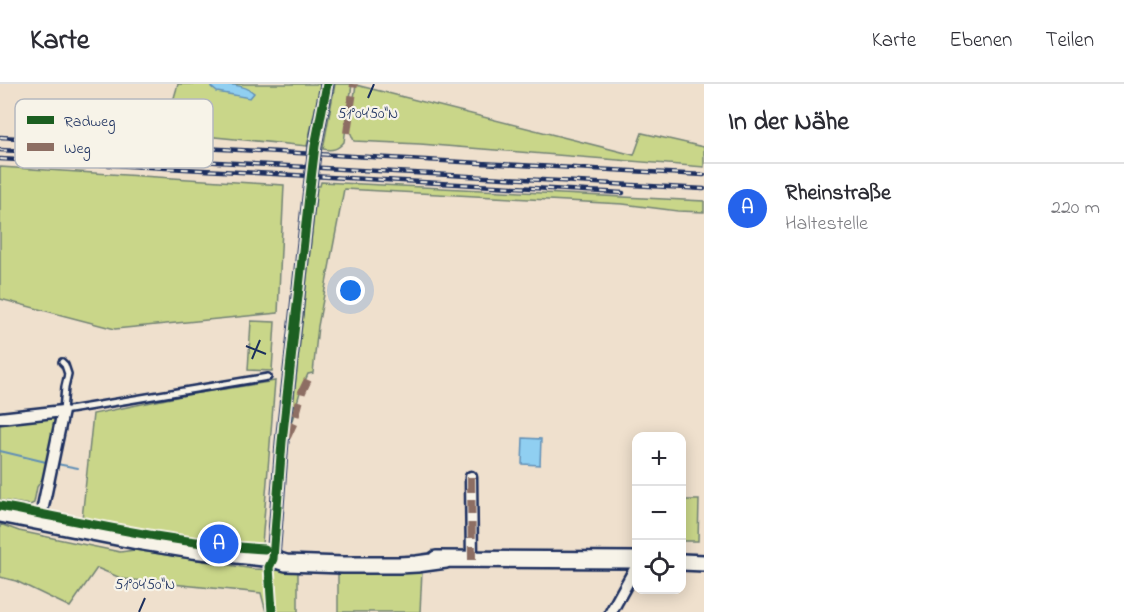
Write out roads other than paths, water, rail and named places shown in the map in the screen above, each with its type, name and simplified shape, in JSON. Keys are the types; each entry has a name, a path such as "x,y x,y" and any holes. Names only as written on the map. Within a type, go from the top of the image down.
{"main road":[{"path":"0,514 148,543 273,559 286,563 343,565 417,564 446,560 632,560"},
{"path":"686,562 704,563"}],"street":[{"path":"273,559 282,442 309,187 327,84"},
{"path":"0,418 63,411 40,521"},
{"path":"471,477 472,560"},
{"path":"611,612 632,574"}],"lane":[{"path":"62,362 68,374 63,411 268,377"}],"water":[{"path":"211,84 240,86 254,93 250,98 217,92"},
{"path":"523,438 541,439 540,465 522,464"}],"waterway":[{"path":"0,451 46,462"},
{"path":"57,464 78,468"}],"railway":[{"path":"0,137 15,138"},
{"path":"213,148 704,175"},
{"path":"0,150 15,151"},
{"path":"0,159 15,160"},
{"path":"213,162 704,189"},
{"path":"165,168 623,193"}],"place":[{"name":"Rheinstraße","path":"219,544"}]}
